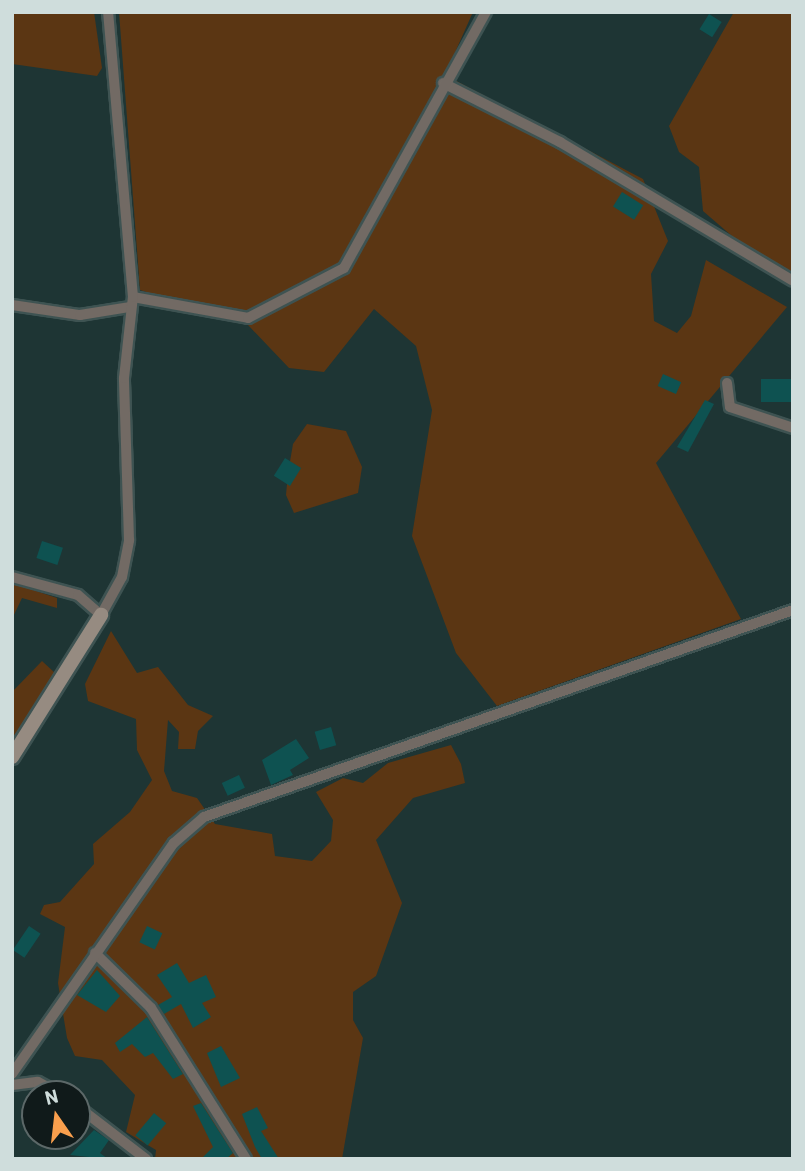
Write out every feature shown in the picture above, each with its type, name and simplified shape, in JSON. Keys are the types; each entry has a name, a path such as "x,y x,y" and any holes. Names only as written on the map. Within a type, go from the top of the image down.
{"street":[{"path":"12,757 122,578 128,540 124,378 131,302 108,12"},
{"path":"12,305 80,315 131,302 248,318 334,275 352,256 443,83 486,12"},
{"path":"443,83 560,142 793,281"},
{"path":"727,383 730,407 793,428"},
{"path":"12,577 78,595 101,615"},
{"path":"12,1074 174,843 204,817 793,610"},
{"path":"95,953 151,1008 246,1159"},
{"path":"91,1117 146,1159"}],"shaded area":[{"path":"12,12 94,12 102,68 97,76 12,64"},
{"path":"119,12 473,12 445,75 643,179 668,241 651,274 654,321 677,333 691,316 706,260 787,307 656,463 741,619 497,706 456,653 412,536 432,410 416,346 374,309 324,372 289,368 248,325 140,290"},
{"path":"734,12 793,12 793,273 740,243 703,211 699,167 679,152 669,126"},
{"path":"307,424 346,431 362,467 358,493 294,513 286,495 288,473 293,444"},
{"path":"12,583 57,598 57,608 22,598 12,619"},
{"path":"111,631 137,673 158,667 188,705 213,716 198,731 195,749 178,749 179,732 168,720 164,771 172,791 197,798 215,824 272,834 275,856 312,861 331,841 333,820 316,792 343,778 363,783 388,763 451,745 461,764 465,783 413,798 376,840 402,903 376,976 353,992 353,1020 363,1038 342,1159 155,1159 156,1150 126,1132 135,1095 102,1060 75,1056 67,1038 58,983 65,927 40,914 44,905 60,902 94,864 93,844 130,812 152,780 137,750 136,719 88,701 85,684"},
{"path":"42,661 55,673 12,742 12,692"}],"building":[{"path":"709,14 722,22 712,37 699,29"},
{"path":"622,192 643,205 634,220 613,206"},
{"path":"663,374 681,382 676,394 658,386"},
{"path":"761,379 793,379 793,402 761,402"},
{"path":"705,400 714,404 688,452 677,447"},
{"path":"285,458 301,468 290,486 274,476"},
{"path":"42,541 63,548 57,565 36,558"},
{"path":"331,727 336,745 320,750 315,732"},
{"path":"296,739 309,758 290,770 293,775 271,785 262,760"},
{"path":"239,775 245,788 228,796 222,783"},
{"path":"29,926 41,934 24,958 13,950"},
{"path":"147,926 162,933 155,949 139,942"},
{"path":"177,963 189,983 206,975 216,997 202,1003 211,1017 193,1028 181,1004 164,1014 158,1005 172,997 157,975"},
{"path":"97,970 120,996 106,1012 77,995"},
{"path":"147,1017 183,1074 173,1079 153,1053 145,1057 132,1044 120,1052 115,1043"},
{"path":"221,1046 240,1078 221,1087 207,1053"},
{"path":"201,1103 233,1153 226,1159 201,1159 213,1147 193,1106"},
{"path":"257,1107 268,1128 261,1131 279,1159 262,1159 255,1147 242,1114"},
{"path":"154,1113 166,1123 148,1145 135,1135"},
{"path":"94,1130 109,1140 100,1153 108,1159 70,1155 75,1150 91,1150 91,1133"}]}
